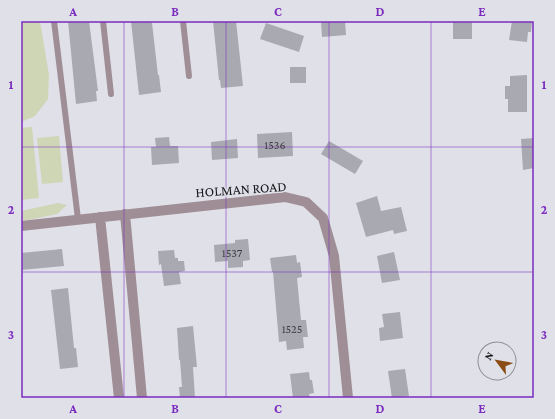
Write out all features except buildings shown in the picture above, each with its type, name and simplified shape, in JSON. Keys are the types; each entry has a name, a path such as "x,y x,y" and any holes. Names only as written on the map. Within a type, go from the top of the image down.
{"street":[{"name":"HOLMAN ROAD","path":"21,226 285,197 306,202 323,218 334,256 348,398"},
{"path":"125,214 142,398"},
{"path":"100,217 119,398"}],"lane":[{"path":"54,21 78,219"},
{"path":"103,21 111,94"},
{"path":"183,21 189,76"}],"green space":[{"path":"21,21 40,21 49,75 48,99 35,116 21,122"},
{"path":"32,127 39,198 21,200 21,128"},
{"path":"59,136 63,182 42,184 37,138"},
{"path":"58,203 67,205 57,214 21,220 21,211"}]}
